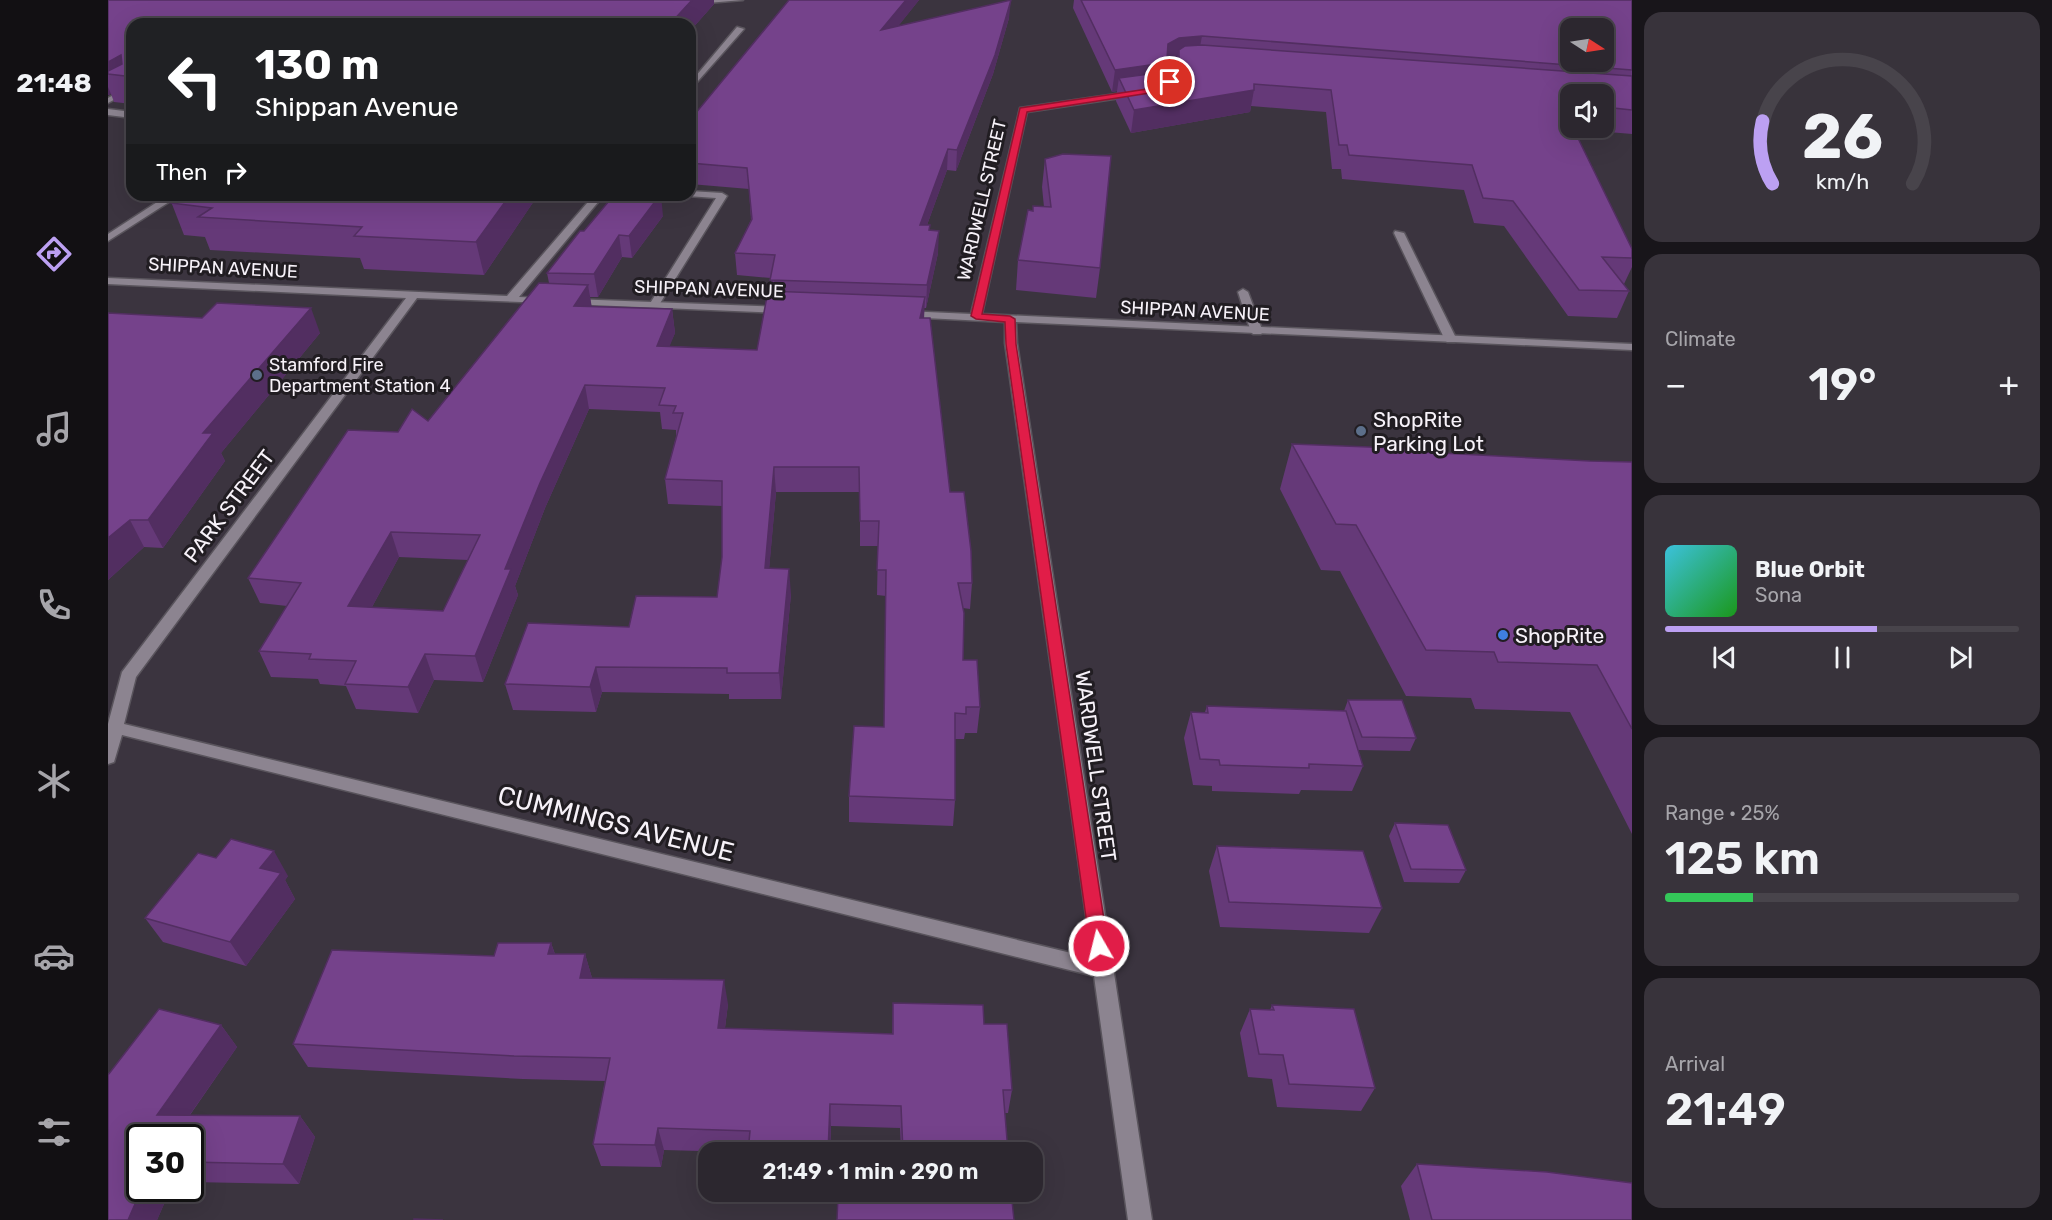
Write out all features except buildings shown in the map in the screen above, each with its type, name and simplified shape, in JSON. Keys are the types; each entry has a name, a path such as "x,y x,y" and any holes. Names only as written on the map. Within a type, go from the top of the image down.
{"street":[{"path":"685,2 740,0"},
{"path":"696,81 740,29"},
{"path":"108,101 126,90"},
{"name":"WARDWELL STREET","path":"976,316 1023,110 1145,92"},
{"path":"108,112 126,115"},
{"path":"654,305 722,196 696,194"},
{"path":"108,238 166,201"},
{"path":"510,300 594,201"},
{"path":"1400,233 1451,340"},
{"name":"SHIPPAN AVENUE","path":"108,281 510,300 793,310"},
{"path":"1243,292 1257,332"},
{"name":"PARK STREET","path":"108,757 128,676 414,295"},
{"name":"SHIPPAN AVENUE","path":"896,314 1632,348"},
{"name":"WARDWELL STREET","path":"1010,319 1011,344 1140,1220"},
{"name":"CUMMINGS AVENUE","path":"117,728 1102,969"}],"place":[{"name":"Stamford Fire Department Station 4","path":"257,375"},
{"name":"ShopRite Parking Lot","path":"1361,431"},
{"name":"ShopRite","path":"1503,635"}],"route":[{"path":"1099,946 1011,344 1010,319 976,316 978,299 1023,110 1156,90 1170,82"}]}
